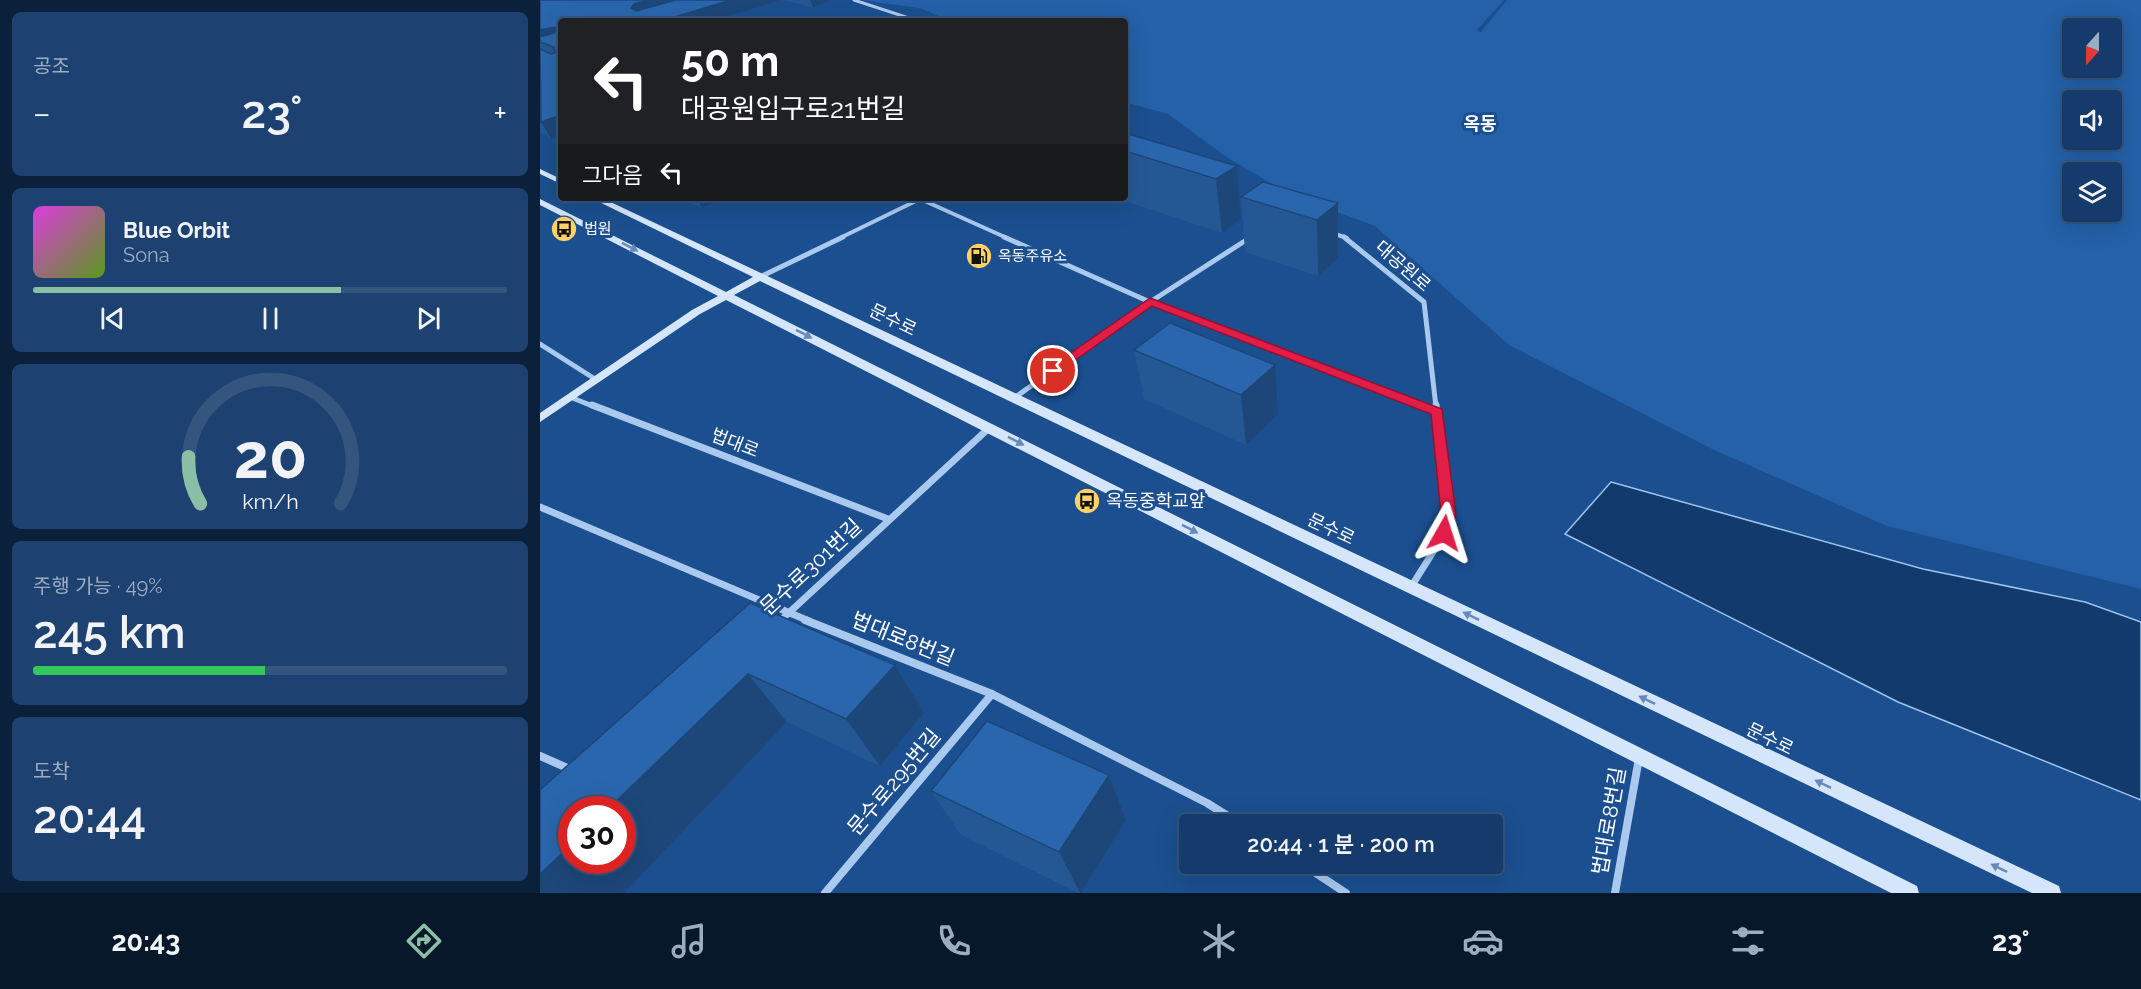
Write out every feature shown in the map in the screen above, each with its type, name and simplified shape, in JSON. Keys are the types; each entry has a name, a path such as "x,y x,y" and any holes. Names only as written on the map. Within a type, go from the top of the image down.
{"main road":[{"path":"540,171 558,180"},
{"name":"문수로","path":"601,201 2052,893"},
{"path":"540,202 1910,893"},
{"path":"540,418 595,379 726,295 760,277"}],"street":[{"path":"854,0 912,18"},
{"path":"760,277 914,201"},
{"path":"927,201 1150,302 1437,412"},
{"name":"대공원로","path":"1325,230 1346,237 1424,302 1449,514 1435,555 1411,587"},
{"path":"1014,398 1150,302 1254,235"},
{"path":"540,344 595,379"},
{"name":"법대로","path":"570,397 888,519"},
{"name":"문수로301번길","path":"771,630 888,519 989,428"},
{"name":"법대로8번길","path":"540,507 788,613 992,694 1224,814"},
{"name":"문수로295번길","path":"825,893 992,694"},
{"path":"540,756 579,773"},
{"name":"법대로8번길","path":"1615,893 1640,756"},
{"path":"1317,874 1346,893"}],"shaded area":[{"path":"865,0 1504,0 1477,30 1480,33 1507,0 2141,0 2141,589 1887,526 1712,449 1509,345 1375,226 1293,196 1228,158 1168,114 1128,103 1128,18 942,18 922,9"},
{"path":"1611,482 1923,569 2085,602 2141,622 2141,800 1898,702 1565,534"}],"building":[{"path":"540,0 648,0 634,4 631,8 636,11 676,0 731,0 674,17 677,18 558,18 558,116 541,122 540,49 551,54 555,53 554,47 540,42 540,37 557,30 555,27 540,30"},
{"path":"1128,134 1237,166 1216,179 1128,152"},
{"path":"1263,182 1338,203 1317,220 1241,197"},
{"path":"1170,323 1275,365 1241,395 1134,350"},
{"path":"750,603 895,665 846,719 748,674 622,796 558,796 558,857 540,874 540,790"},
{"path":"987,721 1109,775 1059,852 931,791"}],"place":[{"name":"법원","path":"564,229"},
{"name":"옥동주유소","path":"979,256"},
{"name":"옥동중학교앞","path":"1087,501"}],"district":[{"name":"옥동","path":"1480,124"}],"route":[{"path":"1053,371 1150,302 1437,412 1449,514 1444,533"}]}
